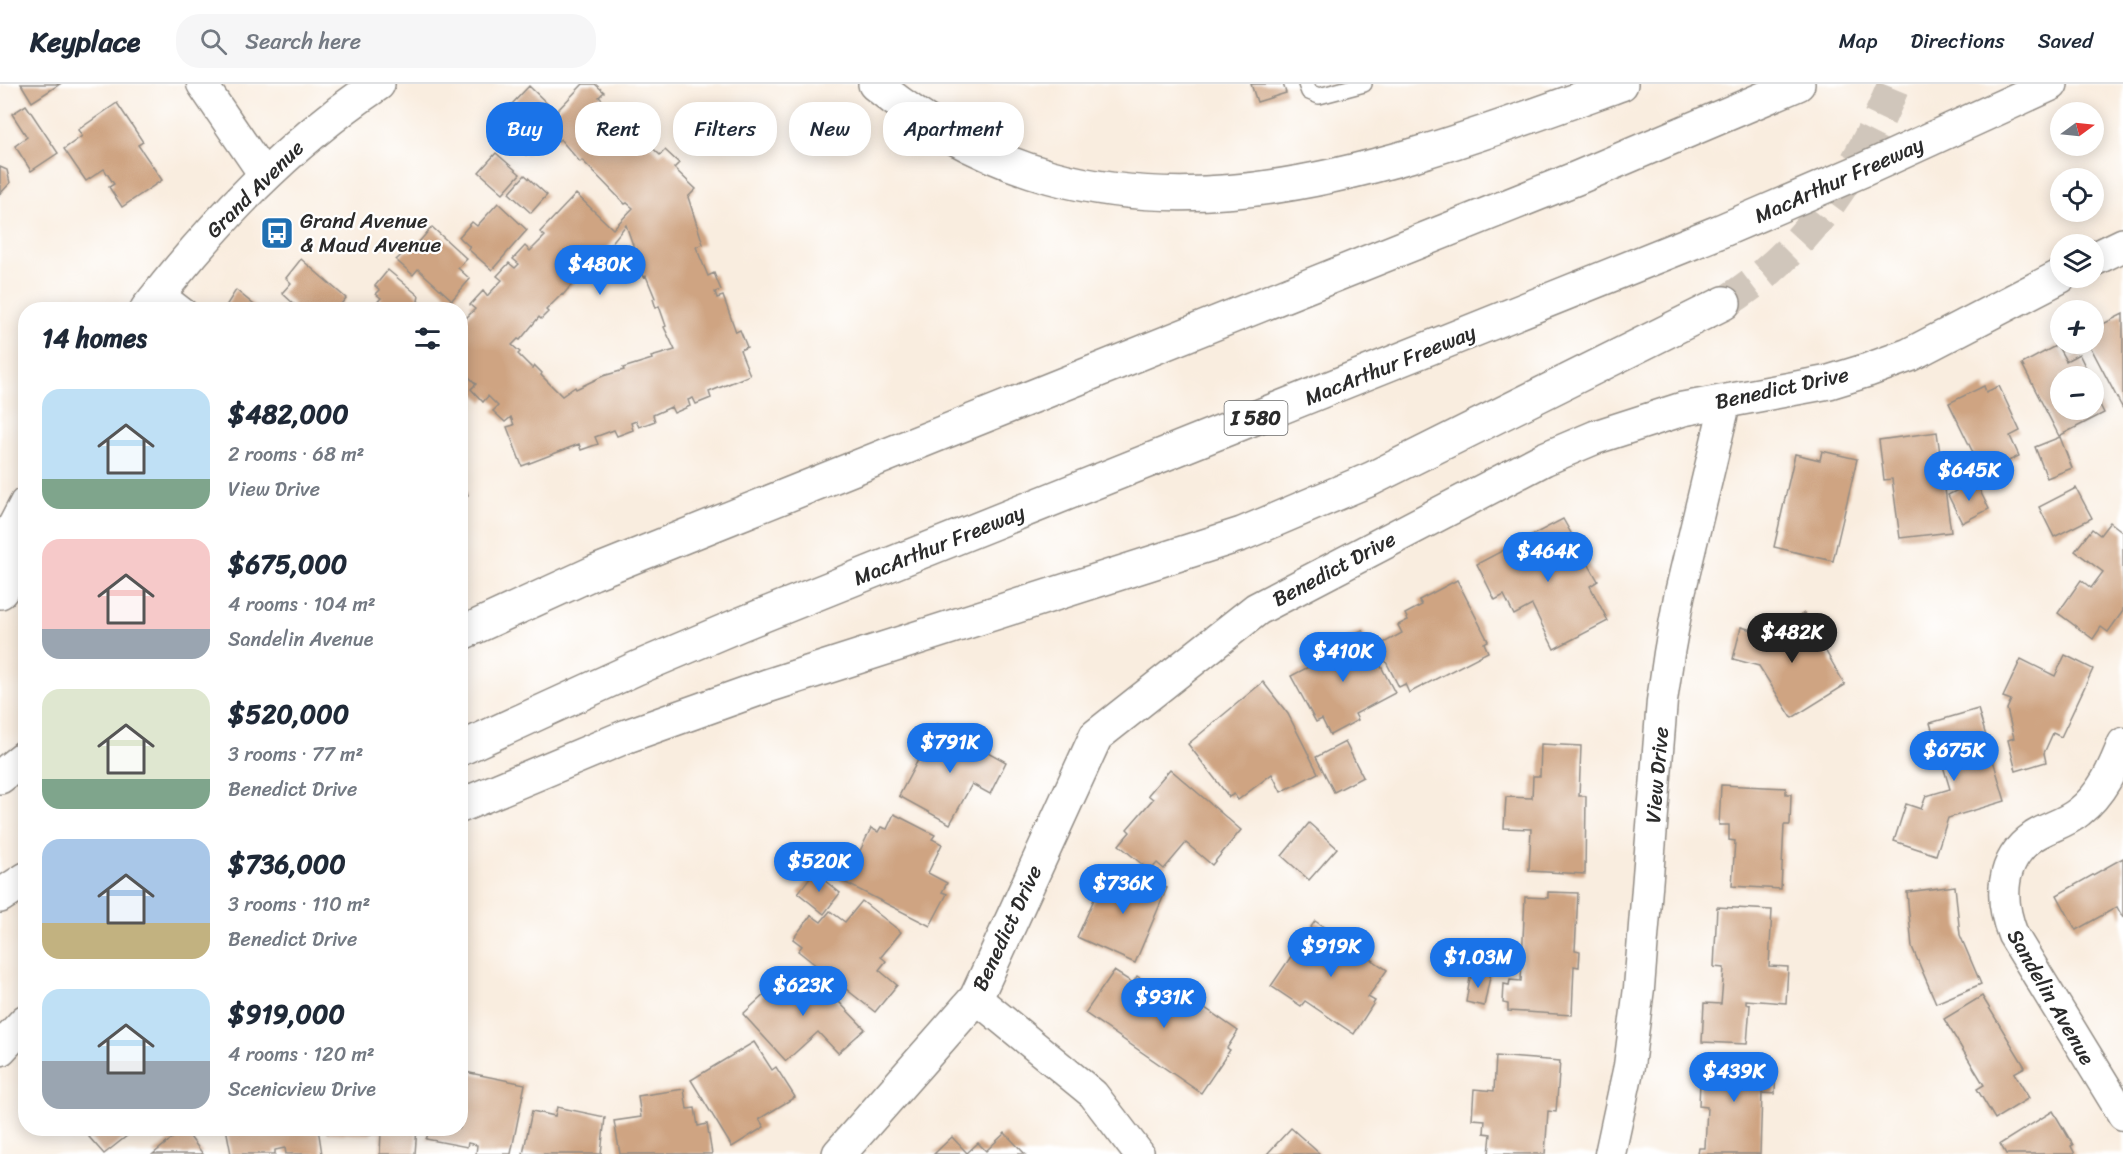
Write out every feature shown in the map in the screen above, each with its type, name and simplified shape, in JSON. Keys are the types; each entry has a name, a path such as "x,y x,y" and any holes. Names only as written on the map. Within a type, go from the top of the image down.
{"main road":[{"name":"Grand Avenue","path":"155,299 220,220 264,175 305,138 378,84"},
{"path":"875,84 901,105 949,135 1005,161 1057,177 1110,188 1159,194 1210,194 1264,190 1366,169 1490,131 1621,84"},
{"path":"468,630 615,564 1577,178 1798,84"},
{"name":"MacArthur Freeway","path":"468,745 637,668 741,624 1716,233 1863,171 2051,84"},
{"path":"2104,255 2123,245"},
{"name":"Benedict Drive","path":"839,1154 976,998 1096,736 1257,609 1544,459 1637,423 1726,400 1829,382 1868,370 1909,355 2050,282"},
{"path":"468,803 627,736 767,686 1242,534 1371,479 1724,303"},
{"path":"0,554 18,519"},
{"path":"0,592 18,569"},
{"path":"0,777 18,762"},
{"path":"0,896 18,884"},
{"path":"0,1022 18,1010"},
{"path":"0,1049 18,1030"}],"street":[{"path":"202,84 264,175"},
{"name":"View Drive","path":"1610,1154 1629,1066 1639,987 1662,702 1669,653 1679,597 1726,400"},
{"name":"Sandelin Avenue","path":"2123,743 2114,768 2099,793 2078,813 2033,837 2017,852 2007,871 2002,893 2005,915 2013,935 2123,1115"},
{"path":"976,998 1094,1094 1140,1154"}],"lane":[{"path":"1306,84 1309,92 1319,96 1364,84"}],"building":[{"path":"21,84 60,84 32,102"},
{"path":"583,84 595,84 604,92 599,97 604,102 575,102 575,156 661,156 665,150 679,163 674,168 696,189 688,197 703,244 696,247 708,276 714,273 721,290 715,292 717,298 723,296 736,332 740,330 747,347 740,350 750,375 709,392 711,398 696,404 693,398 688,400 690,406 674,413 671,407 653,415 655,421 639,427 636,421 631,423 633,430 617,436 614,430 595,437 598,444 581,450 579,444 522,466 507,427 514,425 511,417 505,422 493,411 498,406 488,396 483,402 471,389 476,384 468,376 468,316 475,309 470,305 483,291 487,296 502,280 497,276 509,263 515,268 519,264 513,259 525,246 530,251 545,236 540,232 576,194 613,229 633,208 625,204 582,160 580,162 563,142 563,105","holes":["626,225 644,277 646,276 655,298 653,299 656,308 659,306 666,326 664,327 675,350 623,368 624,370 603,376 576,389 575,387 562,396 535,366 533,369 518,354 520,352 512,345 518,339 520,340 539,317 541,319 548,312 546,310 563,295 582,272 584,274 591,266 589,265 606,250"]},
{"path":"1251,84 1283,84 1286,93 1257,102"},
{"path":"529,86 546,102 514,102"},
{"path":"117,103 143,142 138,145 162,180 122,207 109,187 114,184 104,169 86,181 64,149 82,136 78,130"},
{"path":"26,105 58,153 31,171 15,146 27,137 12,114"},
{"path":"493,156 499,156 520,174 503,193 479,172"},
{"path":"0,167 7,170 10,183 0,194"},
{"path":"525,175 547,195 531,213 509,193"},
{"path":"498,203 527,230 492,270 468,249 470,247 459,237 472,222 477,226"},
{"path":"432,227 467,259 458,268 470,279 452,300 418,269 413,275 396,260 407,250 410,252"},
{"path":"301,259 346,298 343,302 292,302 282,293 291,283 286,278"},
{"path":"388,270 419,296 419,302 377,302 381,298 376,294 380,290 375,286"},
{"path":"236,290 251,302 228,302"},
{"path":"2123,314 2123,409 2104,373 2104,366 2101,366 2094,354 2104,354 2104,324"},
{"path":"2050,349 2050,354 2062,354 2066,361 2079,354 2085,366 2050,366 2050,418 2022,364"},
{"path":"1984,386 1986,392 1999,386 2020,431 2010,436 2019,456 1994,468 1990,460 1979,465 1949,403"},
{"path":"2051,420 2090,420 2059,436"},
{"path":"1937,432 1951,532 1900,538 1892,479 1884,480 1879,440"},
{"path":"2060,437 2072,468 2047,478 2035,447"},
{"path":"1822,451 1857,459 1833,561 1774,547 1795,454 1820,460"},
{"path":"1975,481 1989,509 1962,523 1948,495"},
{"path":"2076,488 2092,518 2054,537 2039,507"},
{"path":"1563,519 1598,581 1590,586 1608,621 1554,649 1532,605 1514,615 1504,595 1495,600 1477,564"},
{"path":"2110,522 2123,532 2123,611 2108,632 2101,627 2093,639 2058,613 2081,580 2091,588 2103,572 2075,551 2092,529 2100,535"},
{"path":"1457,580 1488,641 1484,643 1488,652 1409,693 1405,684 1399,687 1378,646 1402,633 1398,625 1408,620 1405,614 1422,605 1419,600"},
{"path":"1804,613 1845,685 1792,718 1759,666 1733,659 1741,627 1770,635"},
{"path":"1362,630 1395,693 1355,714 1358,720 1330,735 1322,719 1316,722 1291,676 1320,661 1318,656 1330,650 1328,647"},
{"path":"2065,655 2093,669 2061,737 2053,733 2044,753 2046,762 2016,771 2008,740 2014,738 2007,709 2011,700 2003,697 2021,659 2055,676"},
{"path":"1263,682 1288,714 1318,773 1281,792 1272,774 1238,800 1234,794 1229,797 1188,744"},
{"path":"1978,709 2005,801 1948,818 1936,855 1894,841 1906,804 1921,809 1926,796 1950,789 1930,723"},
{"path":"937,724 1006,762 990,794 972,784 950,824 899,796"},
{"path":"1345,742 1363,777 1334,792 1316,757"},
{"path":"1541,744 1581,746 1579,796 1586,796 1585,874 1529,871 1531,829 1504,828 1506,797 1532,798 1533,776 1540,776"},
{"path":"1170,769 1241,830 1212,865 1186,843 1164,869 1157,863 1150,871 1119,845 1130,832 1127,829 1153,799 1148,795"},
{"path":"1721,785 1786,788 1786,794 1791,794 1790,825 1784,825 1781,889 1732,886 1735,841 1729,840 1729,825 1719,825"},
{"path":"894,814 935,835 932,839 942,844 928,873 947,883 942,892 947,894 930,926 836,878 852,846 860,851 871,828 878,832 881,827 887,829"},
{"path":"1309,823 1337,848 1309,880 1282,856"},
{"path":"2123,858 2123,918 2117,907 2076,930 2057,895"},
{"path":"1119,867 1167,888 1135,963 1077,937 1096,895 1099,896 1106,880 1112,883"},
{"path":"814,872 840,893 824,914 798,893"},
{"path":"1955,886 1960,935 1981,984 1936,1003 1912,947 1907,892"},
{"path":"1548,892 1578,893 1575,950 1580,951 1579,967 1574,966 1572,1015 1508,1011 1508,1004 1503,1003 1504,984 1509,985 1510,980 1521,981 1525,897 1548,898"},
{"path":"862,901 901,932 881,957 886,961 879,970 897,985 875,1012 798,951 802,946 793,939 811,915 821,922 830,911 845,922"},
{"path":"1717,907 1772,910 1769,966 1788,967 1786,1003 1746,1000 1746,1004 1750,1005 1747,1044 1702,1042 1704,1003 1721,1004 1724,968 1714,967"},
{"path":"1315,921 1387,970 1368,997 1375,1001 1354,1034 1305,1001 1301,1006 1271,986"},
{"path":"805,970 812,978 814,976 865,1029 838,1053 818,1032 786,1061 743,1014 767,992 774,1000"},
{"path":"1114,971 1133,983 1137,976 1188,1011 1195,1001 1238,1031 1227,1048 1230,1050 1201,1093 1085,1013"},
{"path":"1491,972 1484,1006 1466,1002 1470,978"},
{"path":"1982,996 2025,1067 2014,1073 2029,1098 1995,1119 1977,1089 1984,1085 1944,1019"},
{"path":"754,1042 772,1070 776,1067 795,1097 759,1119 764,1127 732,1147 691,1080"},
{"path":"1496,1056 1560,1061 1556,1112 1548,1111 1545,1154 1489,1154 1491,1134 1484,1133 1485,1120 1472,1119 1474,1089 1494,1091"},
{"path":"1701,1057 1776,1061 1775,1094 1762,1093 1760,1154 1698,1154 1699,1148 1705,1148 1707,1107 1699,1106"},
{"path":"468,1073 525,1084 511,1154 476,1154 477,1145 468,1143 467,1147 426,1139 427,1136 468,1136"},
{"path":"684,1089 687,1109 695,1108 698,1126 707,1124 712,1154 620,1154 614,1121 641,1117 638,1096"},
{"path":"557,1107 605,1117 601,1154 523,1154 532,1111 555,1116"},
{"path":"2053,1111 2073,1145 2071,1146 2075,1154 2006,1154 2000,1144"},
{"path":"1291,1128 1320,1154 1267,1154"},
{"path":"1005,1133 1025,1154 934,1154 952,1137 967,1153 978,1143 986,1151"},
{"path":"90,1136 127,1136 104,1154"},
{"path":"175,1136 189,1136 203,1154 153,1154"},
{"path":"228,1136 319,1136 322,1154 286,1154 285,1148 275,1150 275,1154 231,1154"},
{"path":"381,1136 416,1136 415,1154 380,1154"}],"tunnel":[{"path":"1724,303 1780,260 1826,208 1864,148 1894,84"}],"place":[{"name":"Grand Avenue & Maud Avenue","path":"277,233"}]}
